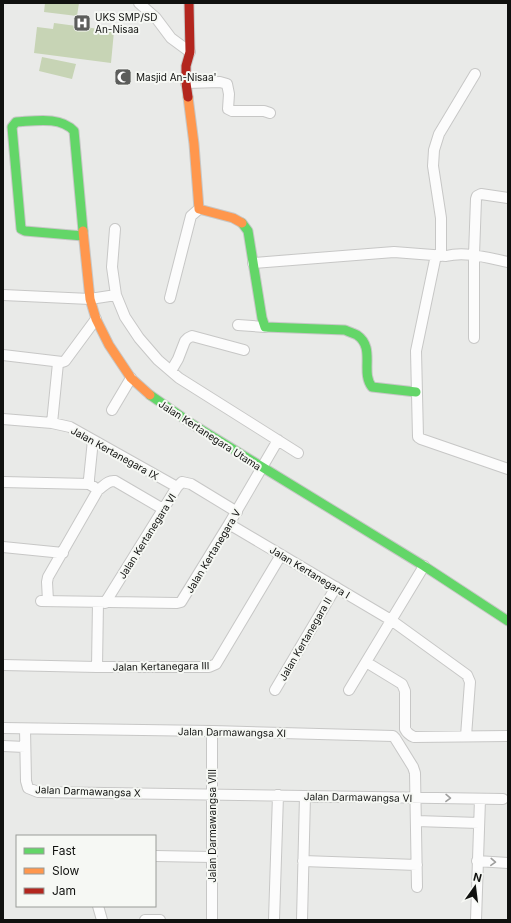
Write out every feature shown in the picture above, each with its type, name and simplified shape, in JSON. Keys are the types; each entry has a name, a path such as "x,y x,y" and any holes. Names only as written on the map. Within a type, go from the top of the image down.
{"street":[{"path":"139,3 156,18 171,38 190,52"},
{"path":"189,3 190,52 186,66 186,83 194,144 199,209"},
{"path":"475,74 439,134 434,150 434,166 441,218 438,256 416,351 417,435 419,438 508,470"},
{"path":"186,83 220,82 227,84 229,94 228,109 232,111 264,111 270,113"},
{"name":"Jalan Kertanegara Utama","path":"83,236 25,231 21,229 12,127 14,123 53,121 71,126 74,130 90,300 96,319 109,345 131,378 141,388 192,424 424,566 508,621"},
{"path":"474,338 476,196 481,194 508,198"},
{"path":"199,209 209,214 228,217 239,221 246,226 265,327"},
{"path":"170,298 191,216 199,209"},
{"path":"115,229 112,267 116,295 125,317 139,338 158,360 179,378 298,453"},
{"path":"253,263 387,252 438,256 474,255 508,262"},
{"path":"5,294 90,300 116,295"},
{"path":"3,355 58,363 65,361 96,319"},
{"path":"238,325 346,330 355,333 363,340 367,349 368,381 372,387 416,392"},
{"path":"171,371 178,359 185,341 192,336 244,350"},
{"path":"52,423 58,363"},
{"path":"112,410 131,378"},
{"name":"Jalan Kertanegara IX","path":"3,419 52,423 70,427 177,487"},
{"path":"89,484 94,440"},
{"name":"Jalan Kertanegara V","path":"63,553 52,570 47,582 44,601 102,603 181,602 237,512 278,440"},
{"path":"3,546 63,553 98,490 107,482 113,481 163,509"},
{"path":"3,482 89,484 98,490"},
{"name":"Jalan Kertanegara VI","path":"102,603 177,487 182,482 192,484 237,512"},
{"name":"Jalan Kertanegara I","path":"229,524 391,620 467,675 470,682 466,736"},
{"name":"Jalan Kertanegara III","path":"3,665 97,667 213,666 216,664 281,555"},
{"path":"349,690 424,566"},
{"name":"Jalan Kertanegara II","path":"275,690 336,587"},
{"path":"97,667 102,603"},
{"path":"366,662 402,684 405,691 405,729 406,733 410,736 508,736"},
{"name":"Jalan Darmawangsa XI","path":"3,728 212,731 393,736 413,767 415,773 416,798"},
{"path":"3,746 25,747 25,728"},
{"name":"Jalan Darmawangsa VIII","path":"212,731 212,920"},
{"name":"Jalan Darmawangsa X","path":"25,747 26,781 28,788 32,791 212,794"},
{"name":"Jalan Darmawangsa VI","path":"212,794 503,799"},
{"path":"274,920 278,795"},
{"path":"302,920 305,796"},
{"path":"416,798 417,887"},
{"path":"476,920 480,799"},
{"path":"416,821 479,823"},
{"path":"156,856 212,857"},
{"path":"303,861 417,865"},
{"path":"477,861 508,863"},
{"path":"98,907 102,920"},
{"path":"145,920 160,920"}],"green space":[{"path":"45,3 79,3 77,16 44,12"},
{"path":"54,23 114,31 111,63 34,53 37,27 53,29"},
{"path":"42,57 76,64 72,79 39,71"}],"traffic: fast":[{"path":"83,231 74,131 68,126 55,121 39,120 16,122 12,127 21,229 25,231 83,236"},
{"path":"242,223 248,231 262,318 265,327 345,330 356,334 363,340 366,346 367,374 372,387 416,392"},
{"path":"150,395 192,424 424,566 508,621"}],"traffic: slow":[{"path":"188,97 194,144 199,209 233,218 242,223"},
{"path":"83,231 90,299 96,319 109,345 131,378 150,395"}],"traffic: jam":[{"path":"188,97 186,66 190,52 189,3"}],"place":[{"name":"UKS SMP/SD An-Nisaa","path":"82,23"},
{"name":"Masjid An-Nisaa'","path":"123,77"}]}
